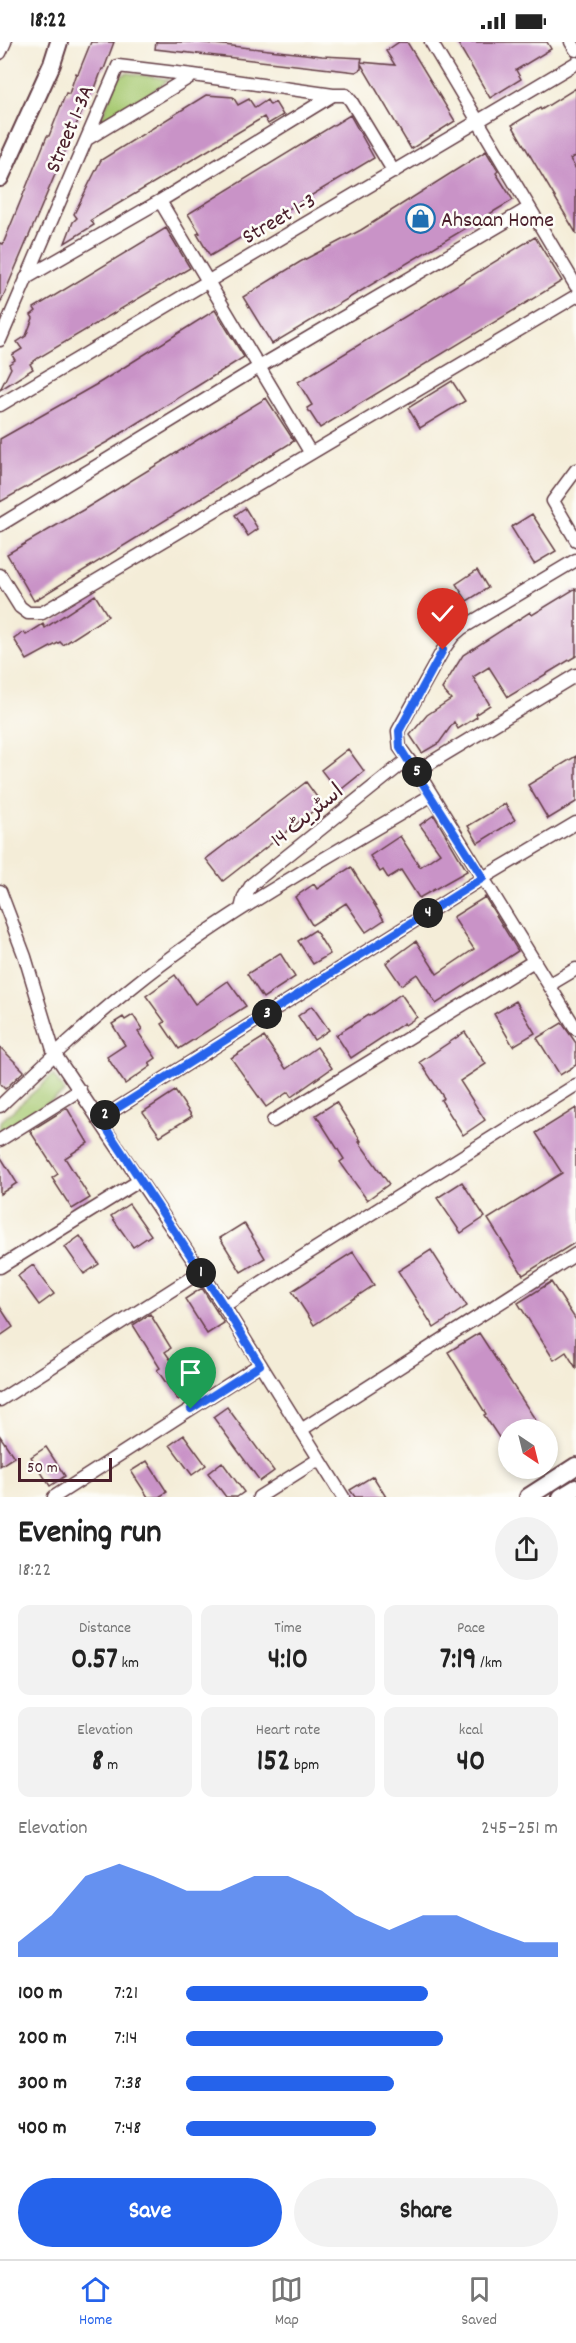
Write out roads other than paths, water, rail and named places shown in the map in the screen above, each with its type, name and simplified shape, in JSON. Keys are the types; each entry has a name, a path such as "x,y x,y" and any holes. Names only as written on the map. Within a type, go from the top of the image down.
{"street":[{"path":"0,53 5,42"},
{"path":"0,178 52,64 58,42"},
{"path":"431,42 576,286"},
{"path":"571,42 576,50"},
{"name":"Street 1-3","path":"0,405 576,63"},
{"name":"Street 1-3A","path":"0,340 118,66 333,95"},
{"path":"87,139 193,75"},
{"path":"26,278 160,201 333,95 346,95 351,101 394,172"},
{"path":"160,201 310,452"},
{"path":"0,525 259,367 529,208"},
{"path":"0,575 20,607 28,613 42,613 576,296"},
{"path":"576,470 553,501 576,540"},
{"path":"576,560 462,627 443,650 399,731 400,748 417,771 576,1029"},
{"path":"417,771 576,675"},
{"name":"اسٹریٹ 14","path":"241,909 244,897 252,884 408,759"},
{"path":"0,1106 54,1053 137,983 241,909 432,795"},
{"path":"100,1119 483,878 576,823"},
{"path":"1,894 25,957 54,1053 224,1306 343,1497"},
{"path":"273,1121 534,961"},
{"path":"549,985 576,969"},
{"path":"224,1306 576,1085"},
{"path":"0,1140 80,1090"},
{"path":"0,1267 139,1181"},
{"path":"301,1430 576,1254"},
{"path":"0,1400 200,1272"},
{"path":"54,1497 260,1365"},
{"path":"259,1497 319,1459"},
{"path":"528,1497 576,1466"},
{"path":"561,1497 576,1488"}],"place":[{"name":"Ahsaan Home","path":"420,218"}]}
